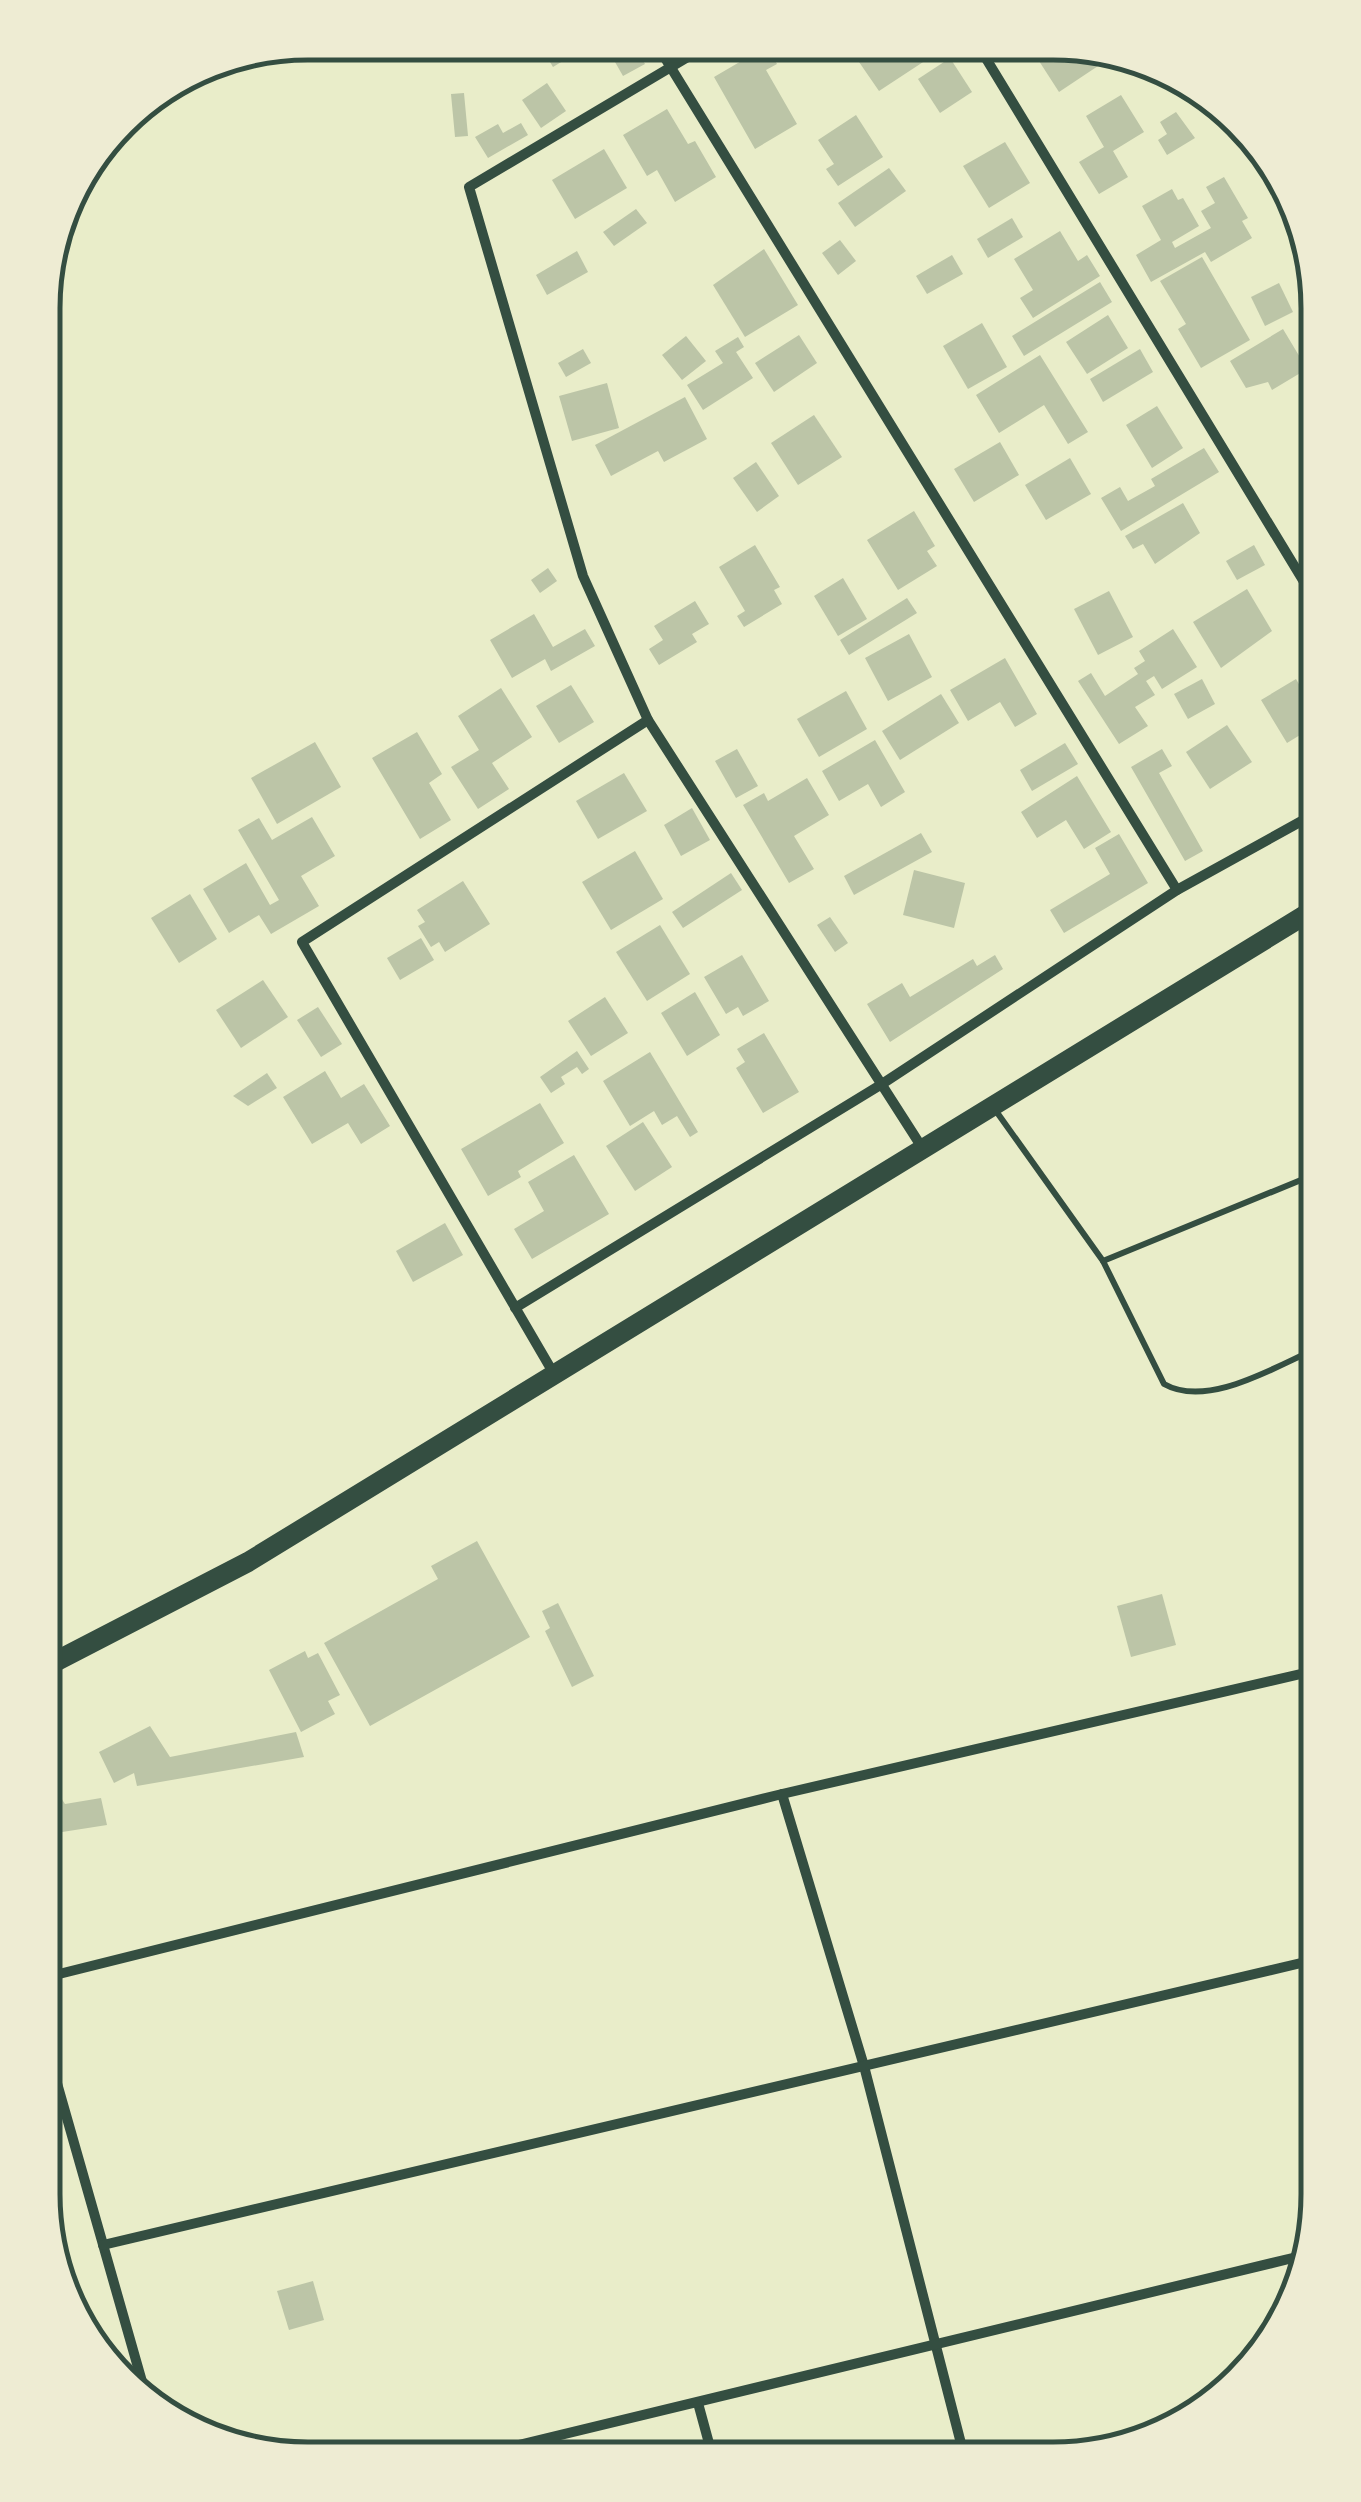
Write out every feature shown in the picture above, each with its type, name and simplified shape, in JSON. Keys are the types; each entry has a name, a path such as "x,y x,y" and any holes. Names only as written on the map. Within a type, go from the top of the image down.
{"main road":[{"path":"60,1659 248,1562 1301,918"}],"street":[{"path":"682,60 470,186 583,576 648,720 923,1149"},
{"path":"986,60 1301,577"},
{"path":"666,61 1177,890"},
{"path":"554,1374 302,942 648,720"},
{"path":"515,1308 882,1084 1177,890 1301,822"},
{"path":"60,1974 782,1794 1300,1674"},
{"path":"782,1794 864,2066 961,2442"},
{"path":"103,2245 1300,1964"},
{"path":"60,2094 140,2376"},
{"path":"532,2442 1293,2258"},
{"path":"698,2403 709,2442"}],"lane":[{"path":"992,1106 1104,1261 1164,1384 1178,1392 1198,1392 1238,1382 1300,1355"},
{"path":"1104,1261 1301,1179"}],"building":[{"path":"742,60 775,60 777,64 766,70 797,124 755,149 714,77"},
{"path":"862,60 926,60 879,91 859,62"},
{"path":"951,60 972,92 940,113 918,79"},
{"path":"1038,60 1100,65 1059,92"},
{"path":"614,61 643,61 645,64 623,76"},
{"path":"547,83 566,111 541,128 522,100"},
{"path":"464,93 468,136 455,137 451,94"},
{"path":"1121,95 1144,132 1113,151 1128,177 1099,194 1079,162 1104,147 1086,116"},
{"path":"667,109 688,144 695,141 716,177 675,202 657,170 647,176 623,135"},
{"path":"1176,112 1195,138 1167,155 1158,140 1167,134 1160,122"},
{"path":"856,115 883,157 838,186 826,169 834,164 818,140"},
{"path":"521,123 528,135 488,158 475,137 498,124 503,133"},
{"path":"1005,142 1030,183 989,208 963,166"},
{"path":"604,149 627,188 575,219 552,180"},
{"path":"889,168 906,191 855,227 838,203"},
{"path":"1224,177 1248,218 1242,221 1252,238 1211,262 1205,252 1151,282 1136,255 1161,240 1142,206 1172,189 1178,200 1183,198 1199,226 1172,242 1175,248 1211,228 1201,211 1215,203 1206,187"},
{"path":"636,209 647,223 614,246 603,232"},
{"path":"1012,218 1023,237 988,258 977,239"},
{"path":"1060,231 1078,261 1087,255 1100,276 1033,318 1020,298 1033,290 1014,259"},
{"path":"840,240 856,261 838,275 822,253"},
{"path":"764,249 798,305 745,337 713,285"},
{"path":"577,251 588,272 547,295 536,275"},
{"path":"952,255 963,274 927,294 916,276"},
{"path":"1202,257 1250,340 1201,368 1178,329 1186,324 1160,281"},
{"path":"1100,282 1112,302 1024,356 1012,336"},
{"path":"1279,283 1293,312 1265,326 1251,297"},
{"path":"1108,315 1128,348 1087,374 1066,342"},
{"path":"982,323 1007,367 968,389 943,346"},
{"path":"1283,329 1301,359 1301,373 1272,390 1268,382 1246,388 1230,361"},
{"path":"799,335 817,363 774,392 755,363"},
{"path":"686,336 706,361 682,380 662,355"},
{"path":"738,337 744,347 736,352 753,378 703,410 687,385 723,363 715,351"},
{"path":"583,349 591,363 566,377 558,363"},
{"path":"1140,349 1153,372 1103,402 1090,379"},
{"path":"1040,355 1088,432 1068,444 1044,405 999,433 976,395"},
{"path":"607,383 619,428 572,441 559,396"},
{"path":"685,397 707,439 664,462 658,451 611,476 595,445"},
{"path":"1157,406 1183,448 1152,468 1126,425"},
{"path":"814,415 842,457 798,485 771,443"},
{"path":"1000,442 1019,475 974,502 954,469"},
{"path":"1204,448 1219,472 1121,531 1101,498 1120,487 1128,501 1155,486 1151,479"},
{"path":"1070,458 1091,494 1046,520 1025,485"},
{"path":"756,462 779,496 757,512 733,478"},
{"path":"1183,503 1200,533 1155,564 1143,544 1133,549 1125,536"},
{"path":"914,511 935,546 927,551 937,566 898,590 867,540"},
{"path":"755,545 780,587 774,590 782,604 744,627 737,616 745,611 719,567"},
{"path":"1254,545 1265,565 1237,580 1226,561"},
{"path":"548,568 557,581 540,593 531,580"},
{"path":"843,578 867,619 838,636 814,596"},
{"path":"1247,589 1272,631 1221,668 1193,622"},
{"path":"1109,591 1133,637 1098,655 1074,609"},
{"path":"907,598 917,613 849,655 840,640"},
{"path":"695,601 709,624 692,634 697,642 659,665 649,649 663,640 654,626"},
{"path":"534,614 553,647 585,629 595,646 551,671 545,659 512,678 490,640"},
{"path":"1173,629 1197,667 1162,689 1154,676 1146,681 1155,695 1135,707 1148,726 1119,744 1078,681 1091,673 1105,696 1138,674 1134,668 1145,661 1139,651"},
{"path":"909,634 932,677 888,701 865,658"},
{"path":"1005,658 1037,714 1015,727 1000,702 968,721 950,690"},
{"path":"1202,679 1215,704 1188,719 1174,694"},
{"path":"1296,679 1301,687 1301,735 1287,743 1261,700"},
{"path":"571,685 594,722 559,743 536,706"},
{"path":"501,688 532,737 492,763 509,789 478,809 451,767 479,750 458,716"},
{"path":"846,691 867,729 819,757 797,719"},
{"path":"941,694 959,723 900,760 882,731"},
{"path":"1227,725 1252,762 1210,789 1186,752"},
{"path":"417,732 442,774 429,783 451,820 420,839 372,758"},
{"path":"875,740 905,792 881,807 868,784 839,801 822,771"},
{"path":"315,742 341,787 277,824 251,778"},
{"path":"1065,743 1078,764 1032,791 1020,770"},
{"path":"737,749 758,786 736,798 715,761"},
{"path":"1162,749 1172,766 1159,773 1203,851 1185,861 1131,767"},
{"path":"624,773 647,811 598,839 576,801"},
{"path":"1077,776 1111,832 1084,849 1066,820 1037,838 1021,812"},
{"path":"807,778 829,815 794,836 814,869 789,883 743,805 764,793 768,801"},
{"path":"692,808 710,840 681,856 664,825"},
{"path":"312,817 335,856 301,876 319,906 271,934 259,915 229,933 203,889 246,863 270,905 279,900 238,830 259,818 272,840"},
{"path":"921,833 932,852 854,895 844,876"},
{"path":"1119,834 1148,883 1064,933 1050,910 1110,874 1095,848"},
{"path":"635,851 663,899 611,930 582,882"},
{"path":"914,870 965,883 954,928 903,915"},
{"path":"731,873 742,890 683,928 672,912"},
{"path":"463,881 490,924 445,952 439,942 431,947 418,926 425,922 417,910"},
{"path":"190,894 217,939 179,963 151,918"},
{"path":"830,917 848,943 835,952 817,925"},
{"path":"660,925 690,974 647,1001 616,952"},
{"path":"421,938 434,960 400,980 387,958"},
{"path":"742,955 769,1001 743,1016 738,1007 726,1014 704,977"},
{"path":"995,955 1003,969 890,1042 867,1004 902,983 910,997 973,959 977,966"},
{"path":"263,980 288,1017 241,1048 216,1010"},
{"path":"695,992 720,1035 687,1056 661,1013"},
{"path":"605,997 628,1033 591,1056 568,1021"},
{"path":"318,1007 342,1044 321,1057 297,1020"},
{"path":"764,1033 799,1092 763,1113 736,1068 745,1062 737,1049"},
{"path":"577,1051 589,1069 582,1074 577,1067 561,1077 565,1084 551,1093 540,1077"},
{"path":"650,1052 698,1132 690,1137 677,1116 662,1125 654,1111 630,1126 603,1081"},
{"path":"325,1071 341,1098 364,1084 390,1126 361,1144 348,1123 312,1144 283,1097"},
{"path":"267,1073 277,1088 248,1106 233,1096"},
{"path":"540,1103 564,1143 518,1171 521,1177 488,1196 461,1149"},
{"path":"643,1122 672,1167 635,1191 606,1146"},
{"path":"574,1155 609,1214 532,1259 514,1229 544,1211 528,1182"},
{"path":"445,1223 463,1255 413,1282 396,1251"},
{"path":"477,1541 530,1637 370,1726 324,1643 438,1579 431,1566"},
{"path":"1162,1594 1176,1645 1131,1657 1117,1606"},
{"path":"558,1603 594,1676 572,1687 545,1631 550,1628 542,1611"},
{"path":"305,1651 308,1658 318,1653 340,1695 328,1701 335,1714 301,1732 269,1670"},
{"path":"150,1726 170,1757 296,1732 304,1757 137,1786 134,1773 114,1783 99,1752"},
{"path":"60,1796 65,1804 101,1798 107,1825 60,1832"},
{"path":"313,2281 324,2320 289,2330 277,2291"}]}
